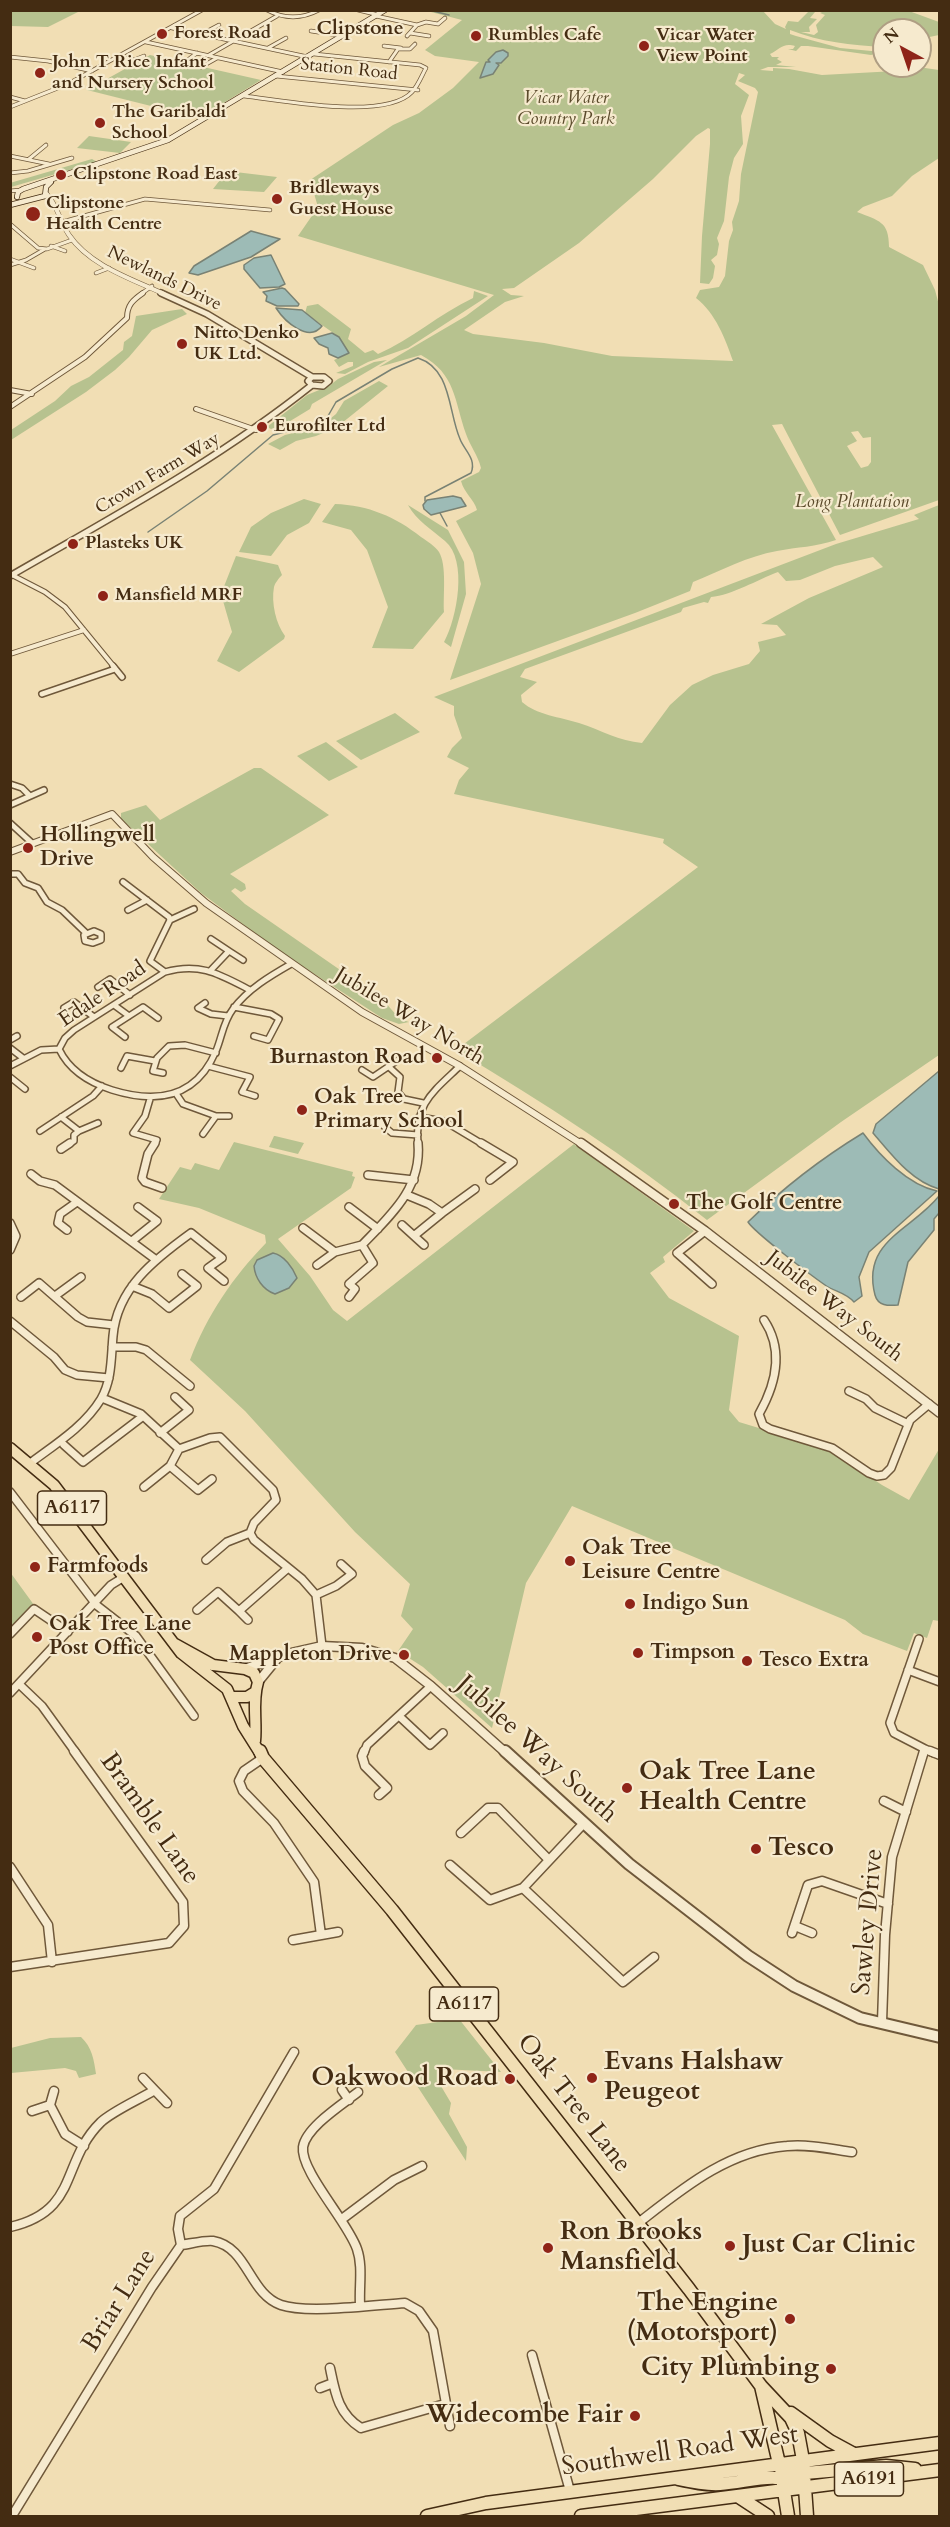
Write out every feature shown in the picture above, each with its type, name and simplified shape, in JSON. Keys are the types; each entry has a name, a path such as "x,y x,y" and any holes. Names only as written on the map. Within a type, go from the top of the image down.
{"main road":[{"path":"10,203 19,192 158,145 244,96 385,10"},
{"path":"10,203 38,200 46,192 47,185 57,179"},
{"path":"19,192 37,188 46,192"},
{"path":"19,192 23,200 38,200"},
{"name":"A6117","path":"10,1448 54,1485 175,1644 183,1658 230,1692"},
{"name":"A6117","path":"175,1644 212,1664 254,1673 256,1687"},
{"path":"242,1669 227,1679 230,1692 247,1697 256,1687"},
{"name":"Oak Tree Lane","path":"255,1741 256,1687"},
{"name":"Oak Tree Lane","path":"230,1692 243,1726 255,1741 263,1758 392,1910 761,2386 783,2407 796,2427 805,2474"},
{"name":"Oak Tree Lane","path":"761,2386 780,2469"},
{"path":"783,2407 830,2441 854,2454"},
{"name":"Southwell Road West","path":"581,2517 785,2491 805,2474 854,2454 939,2443"},
{"path":"780,2469 799,2481 805,2474"},
{"name":"A6117","path":"780,2469 788,2517"},
{"name":"Southwell Road West","path":"427,2517 486,2503 670,2477 710,2484 780,2469 805,2474 936,2470"},
{"name":"A6117","path":"805,2474 807,2517"},
{"path":"739,2497 768,2517"}],"street":[{"path":"10,107 59,88 202,10"},
{"path":"267,10 277,16"},
{"path":"208,56 277,16 298,16 319,10"},
{"path":"358,10 423,26"},
{"path":"429,36 408,35 417,25 426,22 438,24 445,18"},
{"path":"202,34 219,25"},
{"path":"171,28 308,57"},
{"path":"311,31 344,36"},
{"path":"268,49 286,38"},
{"path":"146,41 283,72"},
{"path":"384,46 409,50 415,44"},
{"path":"389,62 401,48"},
{"path":"198,53 185,62 200,66 218,58"},
{"path":"244,96 369,108 387,105 413,90 426,67 314,54"},
{"path":"118,56 134,60 144,56"},
{"path":"10,57 48,61 92,71"},
{"name":"Station Road","path":"276,76 418,90"},
{"path":"10,98 26,101"},
{"path":"29,159 45,145"},
{"path":"10,156 49,164"},
{"path":"10,173 72,158"},
{"path":"10,191 19,192"},
{"name":"Newlands Drive","path":"46,192 56,204 62,222 72,240 85,253 109,268 152,286 207,314 312,377"},
{"path":"62,222 145,199 270,210"},
{"path":"38,200 56,204"},
{"path":"10,225 17,227 28,243 45,249"},
{"path":"10,265 50,246 72,240"},
{"path":"50,246 65,251"},
{"path":"10,259 34,268"},
{"path":"96,273 109,268"},
{"path":"10,407 32,394 101,344 129,314 127,310 133,300 152,286"},
{"path":"312,377 308,381 312,386"},
{"name":"Crown Farm Way","path":"11,575 184,477 256,430 312,386 323,386 329,381 324,377 312,377"},
{"path":"10,390 32,394"},
{"path":"196,409 256,430"},
{"path":"11,575 56,599 122,677"},
{"path":"10,654 84,630"},
{"path":"42,694 116,669"},
{"path":"10,784 22,788 30,796"},
{"path":"10,805 44,790"},
{"name":"Jubilee Way North","path":"32,843 111,814 178,880 291,964 390,1030 460,1066 571,1136 705,1231"},
{"path":"10,823 32,843 10,852"},
{"path":"10,874 18,874 25,883 38,888 47,902 62,910 86,933"},
{"path":"123,882 167,914 170,920"},
{"path":"128,910 147,900"},
{"path":"165,972 150,961 151,955 170,920 194,909"},
{"path":"211,939 243,960"},
{"path":"211,970 229,951"},
{"path":"229,1116 216,1116 183,1104 177,1095 196,1081 208,1066 216,1053 228,1016 234,1007 250,990 291,964"},
{"name":"Edale Road","path":"177,1095 150,1099 102,1086 73,1070 62,1060 59,1049 65,1038 165,972 191,966 211,970 250,990"},
{"path":"98,987 110,979 130,994"},
{"path":"64,1008 74,1002 94,1017"},
{"path":"205,1003 198,1008 204,1012 228,1016"},
{"path":"114,1005 129,1016"},
{"path":"125,1037 112,1027 143,1007 158,1018"},
{"path":"234,1007 271,1014 279,1020 268,1040 254,1036"},
{"path":"10,1040 17,1036"},
{"path":"163,1072 153,1071 155,1061 165,1046 173,1043 216,1053"},
{"path":"10,1048 24,1058"},
{"path":"10,1066 41,1050 59,1049"},
{"path":"121,1068 127,1056 155,1061"},
{"path":"362,1070 373,1077 401,1058"},
{"path":"208,1066 250,1077 242,1092 255,1096"},
{"path":"389,1066 400,1074 402,1079 398,1092 404,1099 423,1103"},
{"path":"317,1265 335,1252 362,1245 396,1212 414,1180 419,1157 419,1117 423,1103 460,1066"},
{"path":"10,1077 25,1089"},
{"path":"40,1131 93,1096 102,1086"},
{"path":"150,1099 145,1116 134,1133 157,1140 148,1154 142,1178 145,1182 162,1188"},
{"path":"202,1134 216,1116"},
{"path":"61,1117 79,1131"},
{"path":"419,1117 444,1121 513,1162 490,1180"},
{"path":"61,1149 74,1141 74,1134 98,1123"},
{"path":"380,1123 392,1133 418,1135"},
{"path":"31,1174 40,1181 55,1185 155,1260"},
{"path":"368,1175 414,1180"},
{"path":"415,1235 475,1189"},
{"path":"407,1195 429,1204 442,1213"},
{"path":"67,1230 58,1223 60,1214 77,1203"},
{"path":"132,1241 157,1221 138,1207"},
{"path":"349,1207 378,1229"},
{"path":"10,1223 17,1235 16,1244 10,1250"},
{"path":"402,1225 424,1245"},
{"path":"303,1228 335,1252"},
{"path":"705,1231 677,1253 712,1284"},
{"name":"Jubilee Way South","path":"705,1231 939,1413"},
{"path":"29,1464 85,1419 102,1398 108,1378 114,1324 132,1286 155,1260 191,1233 222,1258 208,1268 224,1281"},
{"path":"349,1297 355,1289 349,1284 373,1263 362,1245"},
{"path":"132,1286 152,1294 169,1308 197,1286 182,1274"},
{"path":"55,1296 81,1277"},
{"path":"21,1297 39,1283 87,1322 114,1324"},
{"path":"764,1320 773,1334 775,1368 772,1389 759,1414 763,1425 832,1448 868,1473 877,1476 891,1468 908,1424 929,1404"},
{"path":"10,1322 65,1370 77,1375 108,1378"},
{"path":"112,1347 136,1347 146,1350 190,1386"},
{"path":"849,1391 866,1399 875,1408 908,1424"},
{"path":"160,1432 189,1410 175,1397"},
{"path":"102,1398 141,1414 179,1449 189,1449 217,1436 273,1490 276,1500 254,1523 250,1533 227,1542 206,1560"},
{"path":"64,1445 83,1462 142,1417"},
{"path":"144,1487 170,1466 179,1449"},
{"path":"170,1466 198,1490 212,1479"},
{"path":"10,1492 95,1603 136,1636 194,1716"},
{"path":"250,1533 316,1595 322,1646"},
{"path":"316,1595 336,1586 352,1574 341,1564"},
{"path":"239,1611 288,1568"},
{"path":"10,1694 111,1585 124,1577"},
{"path":"197,1610 218,1592 248,1620"},
{"path":"10,1634 33,1609 68,1632"},
{"path":"919,1639 890,1723 894,1733 939,1755"},
{"name":"Jubilee Way South","path":"242,1669 276,1660 291,1653 322,1646 362,1647 395,1658 431,1686 629,1864 748,1956 794,1986 860,2018 939,2037"},
{"path":"256,1687 276,1660"},
{"path":"908,1670 939,1682"},
{"name":"Bramble Lane","path":"10,1967 169,1943 184,1926 183,1902 42,1706 19,1684"},
{"path":"379,1795 387,1788 365,1766 362,1756 367,1745 431,1686"},
{"path":"399,1716 430,1745 443,1733"},
{"name":"Sawley Drive","path":"882,2022 892,1857 925,1749"},
{"path":"263,1758 244,1771 239,1782 243,1791 274,1823 314,1882 321,1935"},
{"path":"884,1801 906,1812"},
{"path":"461,1833 488,1808 498,1808 548,1859"},
{"path":"450,1865 490,1900 523,1888 584,1823"},
{"path":"10,1867 48,1925 52,1962"},
{"path":"812,1933 794,1929 808,1885 822,1881 888,1904"},
{"path":"523,1888 623,1982 654,1958"},
{"path":"293,1940 338,1932"},
{"name":"Briar Lane","path":"12,2517 152,2287 182,2245 178,2229 180,2216 214,2189 294,2052"},
{"path":"143,2078 167,2103"},
{"path":"342,2090 349,2100"},
{"path":"54,2091 50,2105 65,2134 84,2146"},
{"path":"10,2227 28,2223 45,2214 59,2200 84,2146 101,2122 153,2091"},
{"path":"358,2092 313,2130 303,2147 305,2161 342,2219 358,2250 360,2304"},
{"path":"32,2111 50,2105"},
{"path":"637,2224 689,2183 733,2157 771,2147 814,2146 852,2152"},
{"path":"342,2219 394,2180 422,2166"},
{"path":"182,2245 213,2241 236,2252 262,2292 280,2305 303,2309 405,2303 419,2311 433,2331 450,2426"},
{"path":"532,2355 570,2491"},
{"path":"330,2368 342,2414 350,2423 361,2428 446,2404"},
{"path":"320,2388 333,2383"}],"green space":[{"path":"11,10 80,11 48,27 11,26"},
{"path":"427,11 763,11 775,24 786,29 788,21 798,22 809,11 815,12 810,18 817,19 809,27 810,32 801,32 814,35 818,32 816,25 825,15 820,13 824,11 909,11 928,18 872,18 872,46 836,42 790,30 790,34 840,48 872,51 872,55 808,46 801,46 796,51 788,49 793,49 795,46 787,45 770,54 772,57 779,57 777,59 782,62 776,65 796,67 768,67 760,70 789,69 822,75 872,72 872,78 932,78 932,69 939,70 939,158 912,176 892,196 863,207 857,212 885,227 889,247 923,265 935,290 940,309 939,500 840,535 782,424 772,425 836,540 766,553 745,560 693,582 690,591 450,680 481,584 473,553 456,521 477,510 461,481 479,472 481,468 466,434 452,389 447,379 432,362 421,355 379,367 466,316 494,295 298,236 318,207 310,180 393,125 419,113 453,88 479,62 435,56 425,50 462,20","holes":["739,73 745,75 738,81 755,88 758,92 741,174 739,201 732,222 733,230 729,241 725,276 719,287 700,290 696,298 714,319 733,361 612,356 544,343 473,334 464,330 505,302 524,296 511,295 502,289 514,288 579,243 653,179 696,136 708,128 710,129 710,144 700,283 709,284 713,278 715,266 711,260 717,255 719,244 717,238 724,221 729,177 734,158 743,144 741,116 749,95 735,84","858,431 863,438 871,437 871,462 868,466 861,468 847,446 857,441 851,432"]},
{"path":"932,19 939,22 939,35 932,36"},
{"path":"150,55 261,80 199,118 87,90"},
{"path":"89,136 131,142 120,153 77,148"},
{"path":"92,159 97,162 11,187 10,183"},
{"path":"227,171 277,177 264,192 213,189"},
{"path":"474,291 488,296 408,348 368,362 345,374 336,373 353,366 353,362 339,367 334,360 349,353 339,337 305,313 307,306 318,304 351,329 348,339 365,353 373,350 378,354 473,298"},
{"path":"182,309 187,314 152,330 115,370 86,392 11,440 11,430 55,401 71,386 89,377 123,350 124,342 132,336 136,316"},
{"path":"387,360 312,404 310,409 282,426 271,429 267,427 307,395 374,362"},
{"path":"379,381 388,386 337,427 296,441 280,450 268,444 285,435 321,426 336,414 344,401"},
{"path":"304,499 321,504 309,523 287,535 271,556 239,552 251,527 271,513"},
{"path":"335,504 359,507 392,518 439,552 444,572 444,612 413,649 372,648 388,607 367,550 351,530 322,522"},
{"path":"408,505 448,530 464,562 466,594 451,647 444,642 456,605 458,575 456,561 445,541 420,520"},
{"path":"939,505 939,1055 841,1122 707,1220 647,1174 584,1131 456,1050 698,867 663,843 664,839 454,794 459,780 469,768 447,757 462,738 454,715 454,706 434,697 836,544 919,519 914,515","holes":["873,557 883,567 809,598 761,624 777,625 786,635 758,642 760,651 749,664 713,675 692,685 670,705 642,743 542,713 522,702 521,695 537,682 520,677 525,669 681,612 683,608 708,603 711,597 736,590 778,572 786,581 800,580 835,566"]},
{"path":"236,556 278,565 282,575 274,587 274,606 279,626 285,636 239,672 217,661 232,632 221,594"},
{"path":"395,713 420,732 361,760 336,741"},
{"path":"326,742 358,767 329,781 297,756"},
{"path":"254,768 261,768 329,815 230,874 245,884 246,889 241,892 235,888 231,891 245,904 382,999 400,1019 409,1022 399,1024 382,1018 279,951 201,893 121,819 121,813 146,805 160,820"},
{"path":"274,1136 304,1143 298,1154 269,1147"},
{"path":"234,1142 353,1172 352,1176 355,1177 351,1188 278,1239 310,1276 333,1310 347,1321 574,1144 694,1231 663,1257 665,1262 650,1273 669,1298 739,1336 729,1410 739,1422 828,1449 909,1500 939,1449 939,1621 933,1620 927,1638 914,1633 907,1651 863,1634 845,1620 572,1506 526,1583 492,1728 423,1667 398,1651 413,1629 401,1616 410,1584 355,1532 245,1411 190,1360 204,1328 222,1297 266,1243 265,1235 199,1208 159,1199 180,1167 191,1170 195,1163 219,1170"},
{"path":"10,1572 34,1605 11,1629 10,1629"},
{"path":"459,2019 501,2072 442,2069 438,2081 451,2103 449,2114 467,2147 466,2161 395,2052 416,2025"},
{"path":"81,2037 90,2049 96,2074 79,2078 76,2071 65,2068 11,2073 11,2048 50,2038"}],"water":[{"path":"503,50 508,53 508,56 501,63 496,63 499,65 493,74 480,78 486,62 490,62 488,60 496,52"},
{"path":"251,231 280,239 251,257 198,275 189,273 194,266"},
{"path":"271,255 285,284 279,287 260,288 244,269 244,265 254,258"},
{"path":"282,288 299,304 298,306 277,306 266,301 267,296 263,292"},
{"path":"276,308 302,310 322,326 317,331 311,332 298,329"},
{"path":"332,333 339,337 349,353 338,358 329,354 328,348 319,344 314,338"},
{"path":"453,496 461,498 466,506 431,515 424,509 423,505 427,500"},
{"path":"939,1071 939,1189 911,1174 873,1133 876,1124"},
{"path":"863,1133 886,1160 905,1176 926,1188 937,1191 869,1252 859,1277 862,1296 854,1302 808,1273 748,1222 803,1174"},
{"path":"939,1196 939,1213 934,1219 934,1230 908,1262 898,1305 881,1303 876,1299 873,1277 875,1262 882,1249"},
{"path":"273,1253 288,1262 297,1278 289,1288 275,1294 260,1283 254,1266 257,1260"}],"waterway":[{"path":"429,10 449,15"},
{"path":"148,532 207,491 273,435 316,424 328,416 336,402 392,369 418,358 429,364 443,381 456,428 472,463 471,473 425,497 425,501"},
{"path":"440,513 447,526"}],"place":[{"name":"Forest Road","path":"162,34"},
{"name":"Rumbles Cafe","path":"476,36"},
{"name":"Vicar Water View Point","path":"644,46"},
{"name":"John T Rice Infant and Nursery School","path":"40,73"},
{"name":"The Garibaldi School","path":"100,123"},
{"name":"Clipstone Road East","path":"61,175"},
{"name":"Bridleways Guest House","path":"277,199"},
{"name":"Clipstone Health Centre","path":"33,214"},
{"name":"Nitto Denko UK Ltd.","path":"182,344"},
{"name":"Eurofilter Ltd","path":"262,427"},
{"name":"Plasteks UK","path":"73,544"},
{"name":"Mansfield MRF","path":"103,596"},
{"name":"Hollingwell Drive","path":"28,848"},
{"name":"Burnaston Road","path":"437,1058"},
{"name":"Oak Tree Primary School","path":"302,1110"},
{"name":"The Golf Centre","path":"674,1204"},
{"name":"Oak Tree Leisure Centre","path":"570,1561"},
{"name":"Farmfoods","path":"35,1567"},
{"name":"Indigo Sun","path":"630,1604"},
{"name":"Oak Tree Lane Post Office","path":"37,1637"},
{"name":"Timpson","path":"638,1653"},
{"name":"Mappleton Drive","path":"404,1655"},
{"name":"Tesco Extra","path":"747,1661"},
{"name":"Oak Tree Lane Health Centre","path":"627,1788"},
{"name":"Tesco","path":"756,1849"},
{"name":"Evans Halshaw Peugeot","path":"592,2078"},
{"name":"Oakwood Road","path":"510,2079"},
{"name":"Just Car Clinic","path":"730,2246"},
{"name":"Ron Brooks Mansfield","path":"548,2248"},
{"name":"The Engine (Motorsport)","path":"790,2319"},
{"name":"City Plumbing","path":"831,2369"},
{"name":"Widecombe Fair","path":"635,2416"}],"district":[{"name":"Clipstone","path":"360,29"}],"park label":[{"name":"Vicar Water Country Park","path":"566,109"},
{"name":"Long Plantation","path":"852,503"}]}
